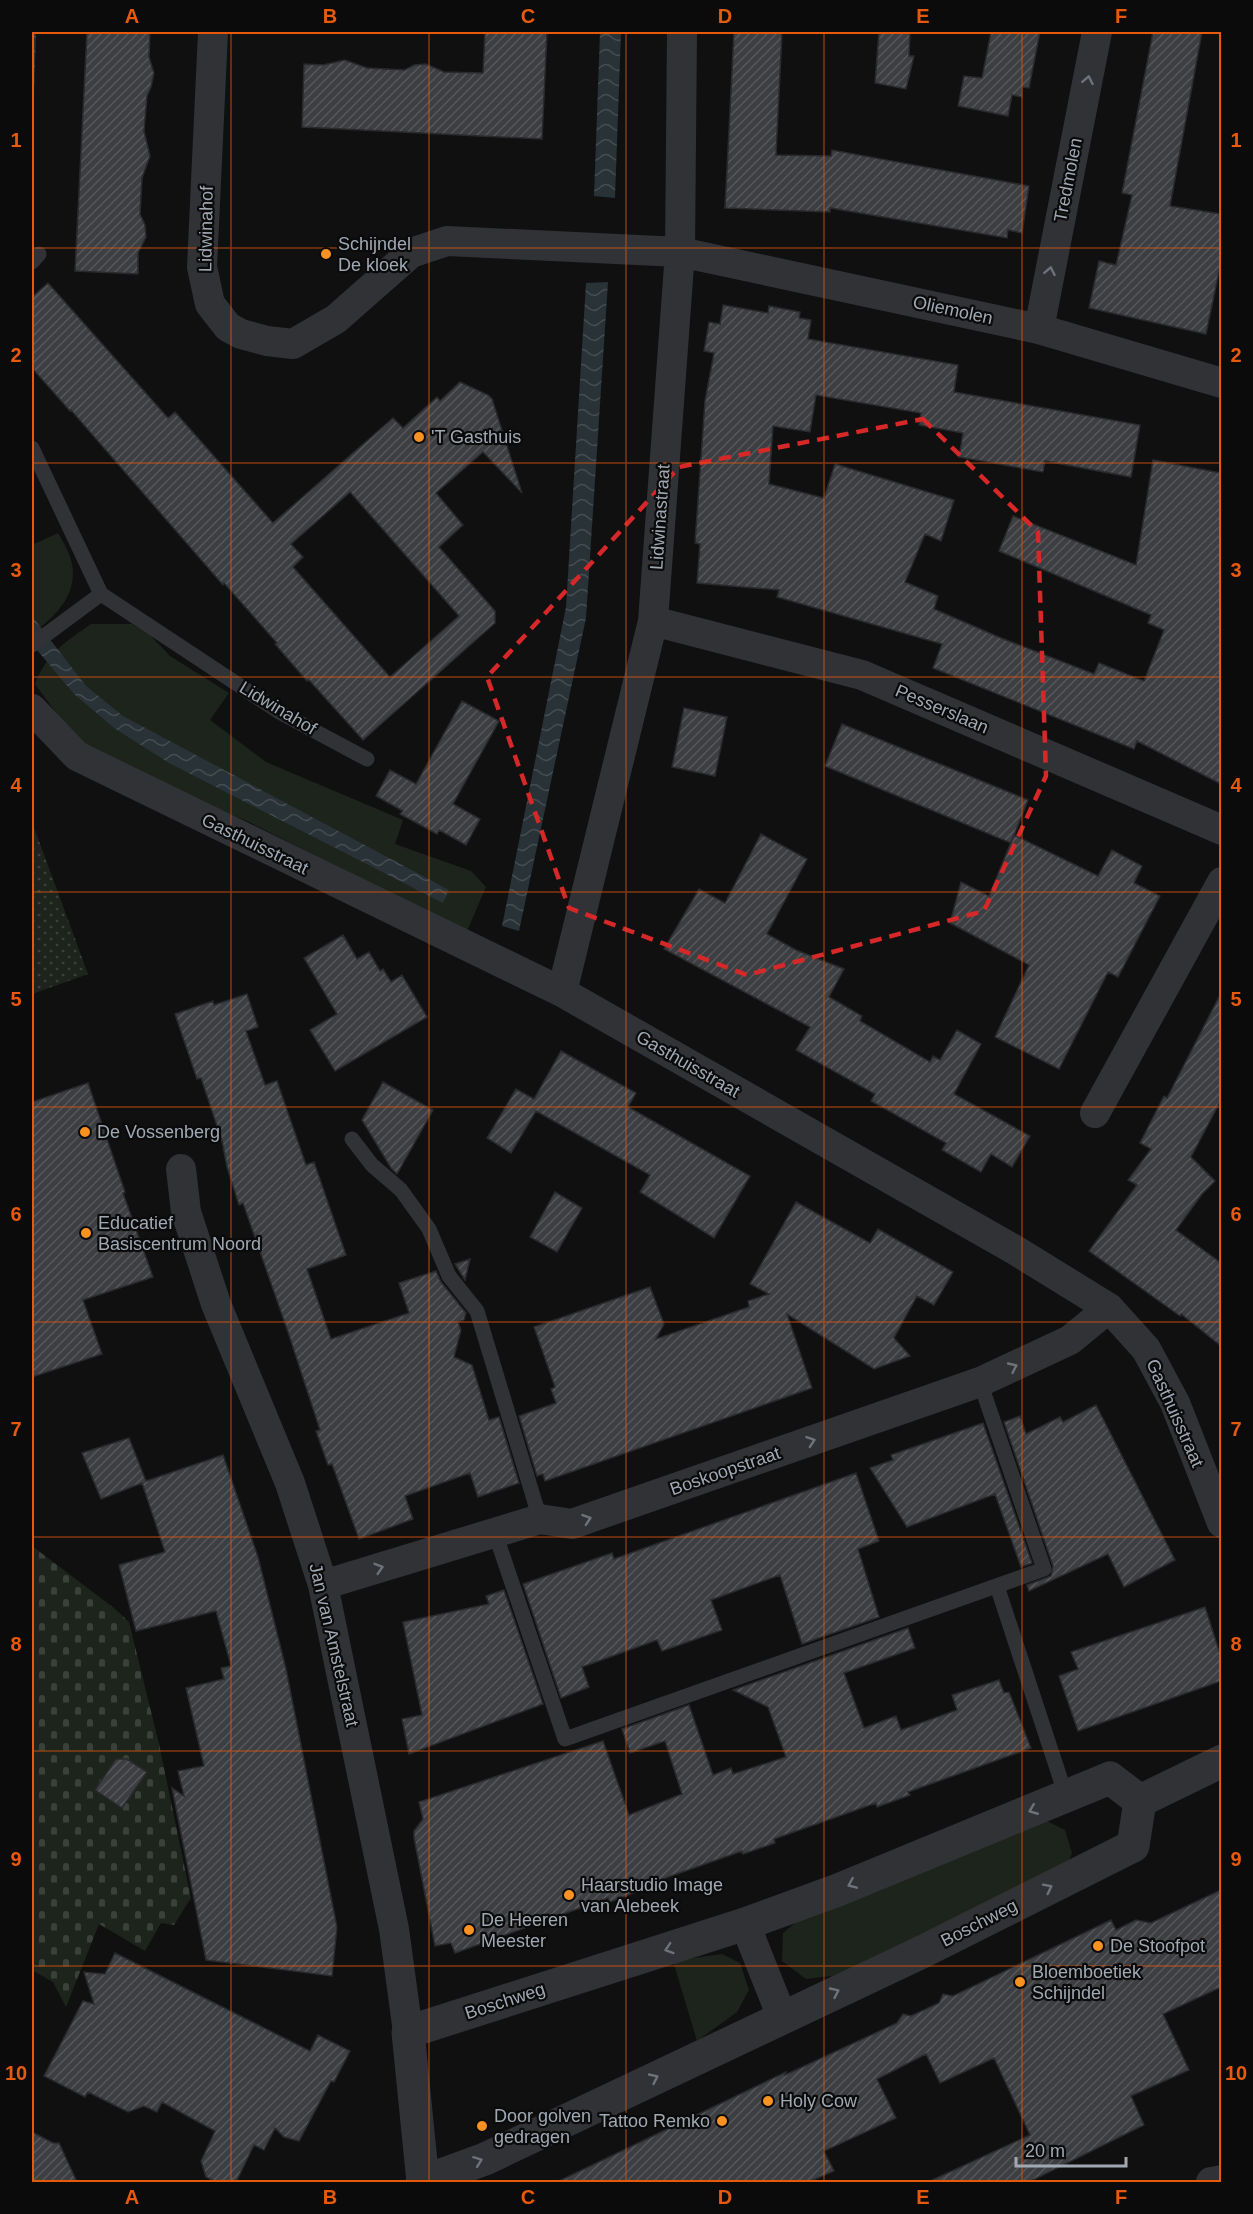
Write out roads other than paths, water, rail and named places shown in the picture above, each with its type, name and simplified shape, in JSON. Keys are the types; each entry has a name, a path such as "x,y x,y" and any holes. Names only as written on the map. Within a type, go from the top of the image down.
{"street":[{"name":"Lidwinahof","path":"213,32 202,267 210,304 228,327 242,334 267,341 293,344 336,319 411,253 447,241 680,252"},
{"name":"Lidwinastraat","path":"562,992 653,621 680,252 682,32"},
{"name":"Tredmolen","path":"1039,328 1097,32"},
{"name":"Oliemolen","path":"680,252 1039,328 1221,383"},
{"name":"Pesserslaan","path":"653,621 862,675 1221,830"},
{"name":"Gasthuisstraat","path":"38,716 77,756 562,992 1015,1250 1109,1308 1146,1349 1175,1403 1221,1523"},
{"path":"1095,1113 1221,882"},
{"name":"Jan van Amstelstraat","path":"181,1169 186,1212 216,1304 290,1483 323,1585 394,1929 408,2032"},
{"name":"Boskoopstraat","path":"323,1585 540,1519 572,1524 980,1382 1070,1340 1109,1308"},
{"path":"1140,1801 1221,1761"},
{"name":"Boschweg","path":"1110,1778 1140,1801 1133,1845 924,1951 486,2158 423,2182 408,2032 745,1924 838,1890 1110,1778"},
{"path":"745,1924 782,2017"},
{"path":"1211,2182 1221,2180"}],"lane":[{"path":"32,448 101,594 32,645"},
{"name":"Lidwinahof","path":"101,594 281,713 367,759"},
{"path":"352,1139 372,1165 401,1190 429,1229 449,1276 477,1311 540,1519"},
{"path":"495,1533 565,1739 1044,1569 980,1382"},
{"path":"997,1586 1066,1796"}],"water":[{"path":"32,32 36,32 32,159"},
{"path":"600,32 621,32 615,198 594,196"},
{"path":"608,282 586,618 519,931 502,926 566,607 586,283"},
{"path":"32,616 86,686 123,716 449,890 443,903 169,763 114,728 74,694 32,644"}],"place":[{"name":"Schijndel De kloek","path":"326,254"},
{"name":"'T Gasthuis","path":"419,437"},
{"name":"De Vossenberg","path":"85,1132"},
{"name":"Educatief Basiscentrum Noord","path":"86,1233"},
{"name":"Haarstudio Image van Alebeek","path":"569,1895"},
{"name":"De Heeren Meester","path":"469,1930"},
{"name":"De Stoofpot","path":"1098,1946"},
{"name":"Bloemboetiek Schijndel","path":"1020,1982"},
{"name":"Holy Cow","path":"768,2101"},
{"name":"Tattoo Remko","path":"722,2121"},
{"name":"Door golven gedragen","path":"482,2126"}]}
